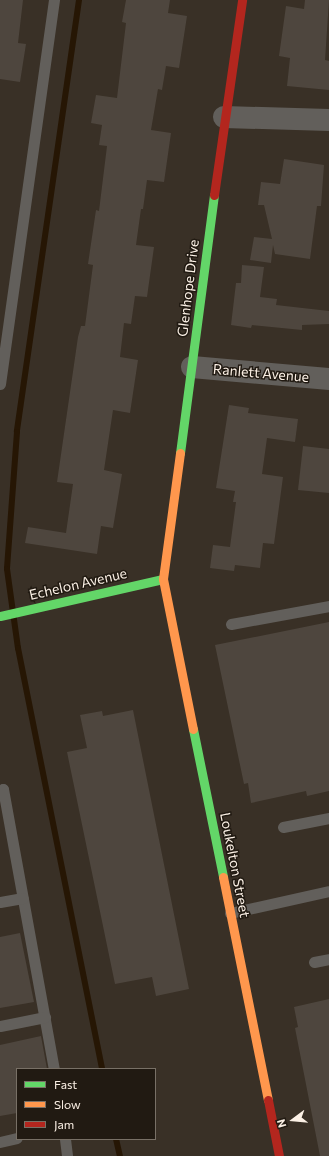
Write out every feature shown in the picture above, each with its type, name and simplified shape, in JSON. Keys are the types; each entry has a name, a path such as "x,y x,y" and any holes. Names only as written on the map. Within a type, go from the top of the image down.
{"street":[{"name":"Glenhope Drive","path":"163,579 224,117 242,0"},
{"path":"224,117 329,120"},
{"name":"Ranlett Avenue","path":"192,367 329,379"},
{"name":"Echelon Avenue","path":"0,616 163,579"},
{"name":"Loukelton Street","path":"163,579 279,1156"}],"lane":[{"path":"0,384 54,0"},
{"path":"231,624 329,606"},
{"path":"0,790 3,790 54,1068"},
{"path":"283,827 329,818"},
{"path":"230,913 329,891"},
{"path":"0,902 23,898"},
{"path":"314,962 329,959"},
{"path":"0,1026 45,1017"},
{"path":"0,1142 16,1138"},
{"path":"65,1140 68,1156"}],"building":[{"path":"0,0 23,0 18,43 26,44 20,82 0,79"},
{"path":"126,0 170,0 168,13 187,16 179,68 166,66 162,90 158,89 151,130 171,133 164,182 147,180 143,209 141,209 136,245 154,247 147,297 135,296 131,324 124,323 120,357 138,360 130,413 113,410 104,470 122,474 113,528 101,526 97,554 25,543 28,527 66,533 73,484 57,482 78,337 81,326 85,326 93,265 88,264 96,210 99,211 107,146 99,145 102,125 91,123 96,95 117,98 126,23 122,22"},
{"path":"305,0 329,0 325,60 329,61 329,90 287,86 290,58 279,56 286,6 304,9"},
{"path":"284,159 324,165 321,206 317,206 310,259 275,254 273,245 271,263 250,260 254,237 272,239 264,205 258,205 261,182 280,184"},
{"path":"242,265 264,267 260,297 277,299 276,305 329,311 329,324 302,325 302,330 252,325 251,328 231,325 236,283 241,283"},
{"path":"229,405 249,408 248,413 298,419 295,442 267,438 262,474 283,477 274,544 263,543 260,568 235,565 234,571 210,568 213,545 230,547 236,502 233,502 235,491 216,488"},
{"path":"303,446 329,449 329,493 298,490"},
{"path":"329,622 329,791 307,796 306,791 251,803 248,783 244,784 215,645"},
{"path":"133,710 189,989 156,996 152,977 115,984 67,752 87,748 80,715 102,711 103,716"},
{"path":"20,933 34,1002 0,1008 0,937"},
{"path":"329,999 329,1156 320,1156 295,1028 298,1027 294,1007"},
{"path":"41,1036 47,1068 16,1068 16,1113 0,1116 0,1045"}],"waterway":[{"path":"79,0 17,432 7,569 18,648 102,1068"},
{"path":"116,1140 120,1156"}],"traffic: fast":[{"path":"180,453 214,195"},
{"path":"0,616 163,579"},
{"path":"193,729 223,877"}],"traffic: slow":[{"path":"180,453 163,579 193,729"},
{"path":"223,877 268,1100"}],"traffic: jam":[{"path":"214,195 242,0"},
{"path":"268,1100 279,1156"}]}
